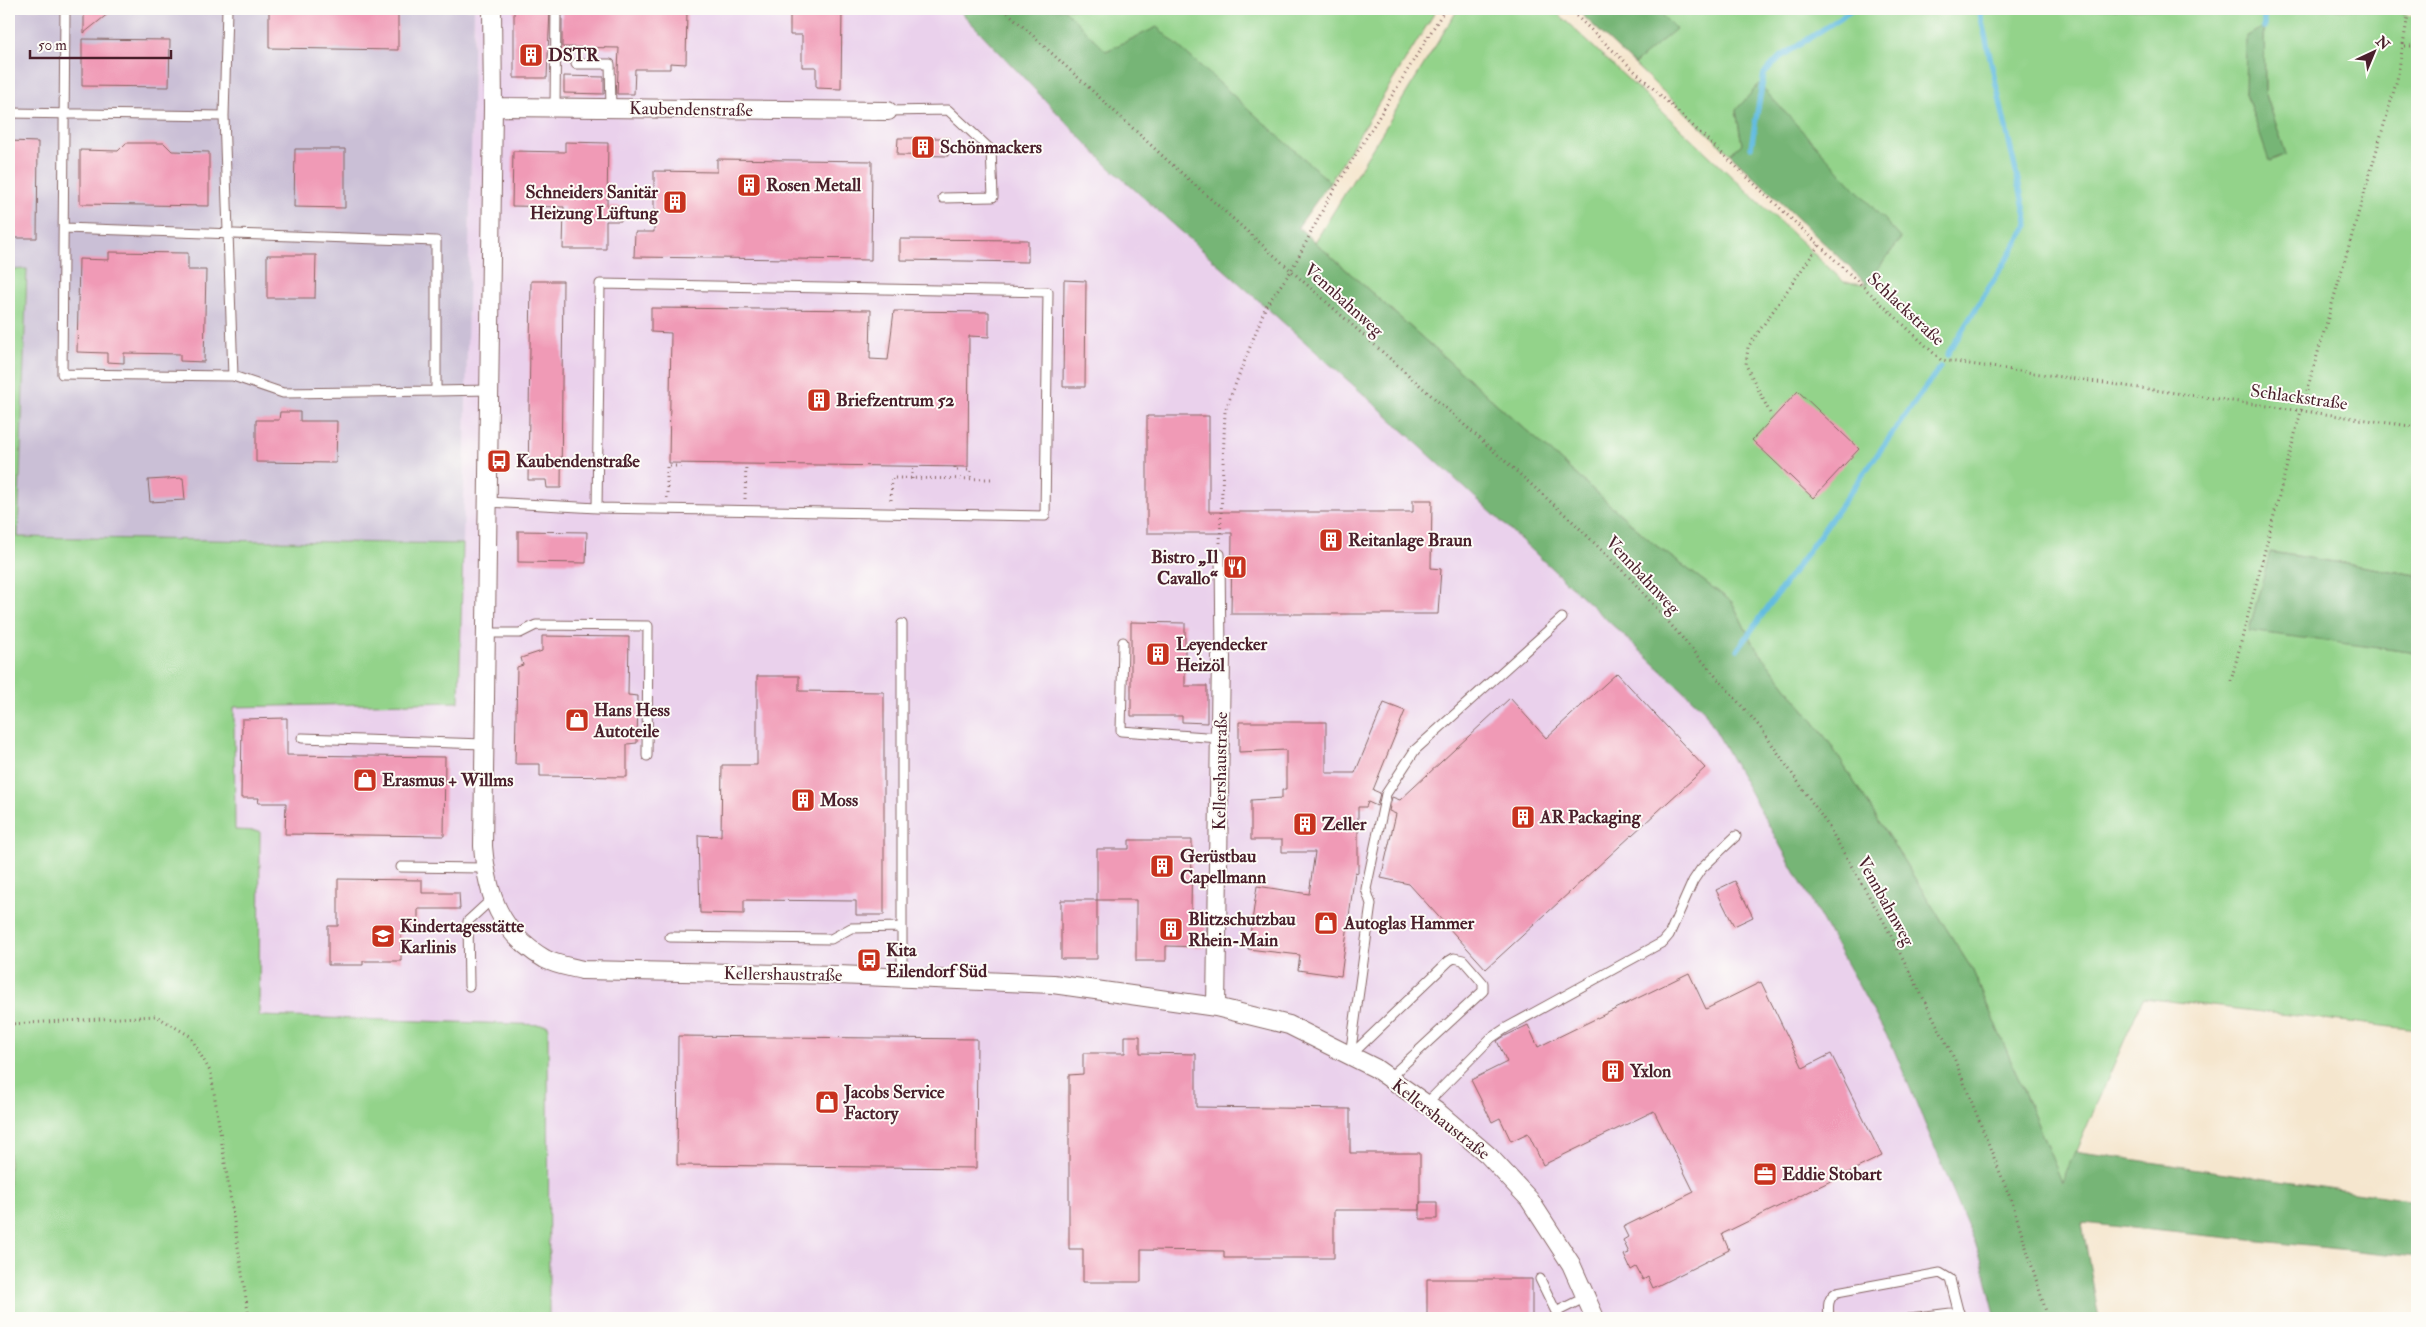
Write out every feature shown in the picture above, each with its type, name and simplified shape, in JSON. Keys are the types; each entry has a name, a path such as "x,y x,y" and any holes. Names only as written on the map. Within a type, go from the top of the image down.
{"street":[{"path":"484,744 493,107 492,9"},
{"name":"Kaubendenstraße","path":"493,107 888,111"},
{"name":"Kellershaustraße","path":"1216,1007 1222,656"},
{"name":"Kellershaustraße","path":"484,744 483,846 485,868 493,898 499,913 519,940 547,960 582,970 902,978 1053,984 1216,1007 1289,1024 1389,1078 1426,1104 1488,1155 1529,1199 1571,1264 1595,1318"}],"lane":[{"path":"65,9 66,114 62,374 233,376 283,393 489,390"},
{"path":"227,9 224,116 233,376"},
{"path":"555,108 556,9"},
{"path":"576,64 610,64 611,108"},
{"path":"888,111 948,110 991,150 993,198 944,198"},
{"path":"9,113 224,116"},
{"path":"64,228 436,241 436,391"},
{"path":"487,502 597,508 1045,516 1048,292 600,284 597,508"},
{"path":"1220,554 1222,656"},
{"path":"1350,1056 1371,904 1366,889 1386,794 1415,750 1562,618"},
{"path":"902,624 902,978"},
{"path":"486,632 520,633 536,625 648,626 647,756"},
{"path":"1123,642 1121,731 1220,738"},
{"path":"302,738 484,744"},
{"path":"1426,1104 1485,1044 1506,1028 1664,942 1669,936 1693,881 1701,869 1736,836"},
{"path":"401,867 485,868"},
{"path":"469,986 468,921 493,898"},
{"path":"670,937 831,939 851,928 902,927"},
{"path":"1350,1056 1449,961 1454,958 1463,960 1483,983 1483,991 1389,1078"},
{"path":"1829,1318 1829,1302 1831,1296 1837,1292 1940,1273 1950,1279 1959,1315 1910,1318"},
{"path":"1540,1279 1557,1315 1586,1298"}],"path":[{"name":"Vennbahnweg","path":"1004,9 1167,160 1583,532 1631,579 1760,727 1827,824 1884,922 1954,1058 2013,1205 2048,1318"},
{"path":"1220,554 1224,411 1266,306 1291,271 1328,200 1445,9"},
{"name":"Schlackstraße","path":"1569,9 1940,360 2417,427"},
{"path":"2231,681 2301,411 2397,80 2409,9"},
{"path":"2404,46 2417,46"},
{"path":"1770,413 1746,365 1748,347 1819,245"},
{"path":"666,509 667,466 682,466 682,464"},
{"path":"744,510 746,464"},
{"path":"912,467 912,478"},
{"path":"955,467 955,470 971,470 970,479"},
{"path":"891,513 892,478 994,479"},
{"path":"9,1024 156,1016 190,1036 211,1073 248,1318"}],"shaded area":[{"path":"9,9 474,9 463,544 18,537 27,270 9,270"},
{"path":"474,9 958,9 1107,165 1380,409 1704,710 1892,1045 1981,1258 1996,1318 549,1318 548,1025 259,1016 260,831 235,830 234,707 459,702"}],"green space":[{"path":"958,9 1064,9 1106,51 1157,27 1330,182 1298,227 1654,544 1732,602 1753,644 1829,742 1973,971 2062,1182 2075,1151 2417,1201 2417,1257 2082,1223 2099,1318 1996,1318 1981,1258 1892,1045 1704,710 1380,409 1107,165"},
{"path":"1064,9 1437,9 1330,182 1157,28 1106,51"},
{"path":"1458,9 1553,9 1844,282 1867,284 1901,238 1736,110 1742,144 1730,154 1634,64 1675,29 1656,9 2404,9 2403,15 2414,16 2417,28 2417,575 2271,552 2249,630 2417,653 2417,1030 2143,998 2062,1183 1973,971 1829,742 1753,644 1732,602 1654,544 1315,242","holes":["2264,27 2265,92 2286,154 2270,161 2245,91"]},
{"path":"1576,9 1656,9 1676,29 1634,64"},
{"path":"2264,27 2265,92 2286,154 2269,161 2245,91 2246,36"},
{"path":"1759,84 1901,238 1867,284 1730,154 1742,144 1736,110"},
{"path":"27,269 18,537 463,544 459,702 234,707 235,830 260,831 259,1016 548,1025 549,1318 9,1318 9,270"},
{"path":"2270,552 2417,575 2417,653 2249,631"}],"building":[{"path":"84,9 114,9 84,33"},
{"path":"269,9 398,9 398,50 269,48"},
{"name":"DSTR","path":"514,9 550,9 547,78 514,78"},
{"path":"562,9 687,9 686,64 670,63 670,69 635,69 634,94 617,94 619,48 562,47"},
{"path":"842,9 841,89 816,88 816,67 802,67 802,35 790,35 790,10"},
{"path":"82,39 170,40 169,87 82,86"},
{"path":"564,76 604,77 604,94 564,93"},
{"name":"Schönmackers","path":"898,138 949,138 948,156 897,155"},
{"path":"9,141 38,142 37,238 9,238"},
{"path":"565,142 608,143 607,206 621,206 621,221 606,221 606,249 563,249 564,207 512,206 513,151 565,152"},
{"path":"126,143 164,143 172,151 209,152 209,206 80,204 80,150 118,151"},
{"path":"295,149 345,149 345,208 294,207"},
{"path":"717,159 872,161 871,260 634,257 635,232 654,232 654,171 717,172"},
{"path":"900,239 1028,240 1028,262 900,260"},
{"path":"109,252 188,253 188,270 206,270 204,362 180,361 180,354 124,353 124,363 107,362 107,353 77,352 79,259 109,260"},
{"path":"267,255 316,255 315,298 267,298"},
{"path":"1064,280 1086,281 1085,387 1063,387"},
{"path":"531,281 563,281 561,488 547,488 546,480 528,480"},
{"name":"Briefzentrum 52","path":"651,308 871,310 870,359 888,360 894,311 989,312 989,337 969,336 968,467 669,463 671,333 651,332"},
{"path":"1798,391 1859,449 1813,498 1752,440"},
{"path":"280,412 300,412 300,421 337,421 336,463 256,462 256,420 279,420"},
{"name":"Reitanlage Braun","path":"1147,416 1209,416 1209,512 1413,512 1413,500 1432,500 1431,568 1441,569 1438,614 1231,614 1232,533 1147,533"},
{"path":"183,478 185,500 150,502 148,480"},
{"path":"518,531 587,532 586,563 518,562"},
{"name":"Leyendecker Heizöl","path":"1131,622 1185,623 1185,686 1207,686 1207,723 1182,722 1182,716 1131,716"},
{"name":"Hans Hess Autoteile","path":"542,636 629,637 628,695 638,696 637,743 627,744 627,777 540,776 540,764 515,764 517,667 523,665 521,658 542,651"},
{"name":"AR Packaging","path":"1617,673 1705,768 1486,969 1409,884 1381,878 1396,814 1389,811 1392,797 1400,800 1510,698 1546,738"},
{"name":"Moss","path":"757,676 799,676 799,691 884,692 884,915 856,915 856,901 744,900 744,914 700,913 698,835 721,836 722,765 757,765"},
{"path":"1384,703 1405,711 1373,790 1380,793 1377,806 1368,802 1366,807 1358,807 1358,873 1355,872 1341,976 1298,970 1300,955 1248,949 1257,886 1309,894 1315,852 1282,852 1282,840 1251,840 1251,800 1282,798 1282,790 1286,790 1286,750 1239,752 1239,722 1326,722 1326,773 1355,773"},
{"name":"Erasmus + Willms","path":"287,718 287,755 445,757 444,836 285,834 286,803 258,803 259,798 241,798 242,719"},
{"path":"1129,840 1192,840 1191,911 1206,911 1206,947 1166,946 1166,961 1136,961 1136,900 1097,900 1097,849 1129,849"},
{"path":"338,879 422,880 422,893 459,893 460,909 418,909 418,926 412,926 412,932 401,932 401,961 363,961 363,965 328,965 328,926 338,926"},
{"path":"1735,881 1753,917 1734,926 1716,890"},
{"path":"1061,900 1097,900 1097,959 1061,959"},
{"path":"1689,973 1706,1009 1761,982 1803,1068 1831,1054 1882,1156 1722,1234 1729,1250 1653,1288 1648,1277 1643,1280 1636,1267 1631,1270 1624,1255 1629,1253 1623,1240 1628,1237 1623,1227 1694,1192 1654,1111 1543,1165 1528,1133 1511,1141 1500,1118 1492,1122 1471,1080 1507,1062 1497,1041 1503,1037 1528,1025 1538,1047"},
{"name":"Jacobs Service Factory","path":"678,1036 977,1039 976,1168 677,1165"},
{"path":"1125,1036 1140,1036 1140,1053 1196,1054 1196,1107 1350,1109 1350,1153 1420,1153 1420,1210 1334,1210 1334,1258 1224,1258 1224,1251 1141,1250 1141,1282 1083,1282 1083,1249 1069,1249 1069,1075 1083,1074 1083,1053 1125,1053"},
{"path":"1420,1202 1437,1202 1437,1219 1420,1219"},
{"path":"1427,1279 1532,1279 1532,1318 1427,1318"}],"waterway":[{"path":"1751,147 1764,74 1779,58 1854,9"},
{"path":"1947,355 2028,225 1979,9"},
{"path":"2264,9 2264,27"},
{"path":"1738,649 1940,367"}],"place":[{"name":"DSTR","path":"531,55"},
{"name":"Schönmackers","path":"923,147"},
{"name":"Rosen Metall","path":"749,185"},
{"name":"Schneiders Sanitär Heizung Lüftung","path":"675,202"},
{"name":"Briefzentrum 52","path":"819,400"},
{"name":"Kaubendenstraße","path":"499,461"},
{"name":"Reitanlage Braun","path":"1331,540"},
{"name":"Bistro „Il Cavallo“","path":"1235,567"},
{"name":"Leyendecker Heizöl","path":"1158,654"},
{"name":"Hans Hess Autoteile","path":"577,720"},
{"name":"Erasmus + Willms","path":"365,780"},
{"name":"Moss","path":"803,800"},
{"name":"AR Packaging","path":"1523,817"},
{"name":"Zeller","path":"1305,824"},
{"name":"Gerüstbau Capellmann","path":"1162,866"},
{"name":"Autoglas Hammer","path":"1326,923"},
{"name":"Blitzschutzbau Rhein-Main","path":"1171,929"},
{"name":"Kindertagesstätte Karlinis","path":"383,936"},
{"name":"Kita Eilendorf Süd","path":"869,960"},
{"name":"Yxlon","path":"1613,1071"},
{"name":"Jacobs Service Factory","path":"827,1102"},
{"name":"Eddie Stobart","path":"1765,1174"}]}
